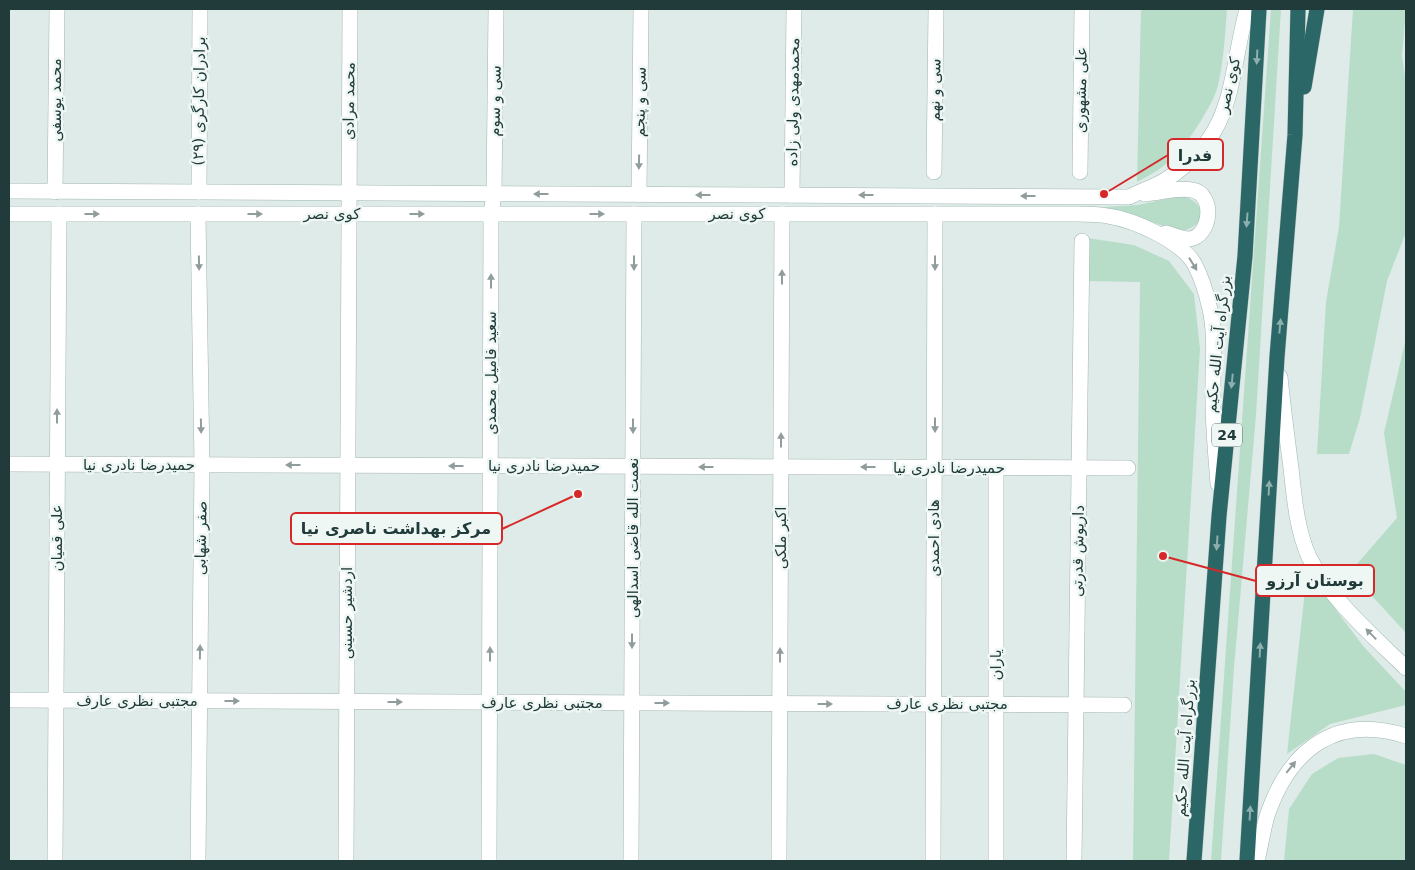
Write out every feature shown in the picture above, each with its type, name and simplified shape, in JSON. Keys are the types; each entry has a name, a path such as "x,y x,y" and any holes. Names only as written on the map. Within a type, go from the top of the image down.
{"highway":[{"name":"بزرگراه آیت الله حکیم","path":"1194,861 1219,516 1245,256 1259,9"},
{"path":"1247,861 1277,358 1295,135 1298,9"},
{"path":"1295,135 1317,9"}],"street":[{"name":"محمد یوسفی","path":"55,192 57,9"},
{"name":"برادران کارگری (۲۹)","path":"199,192 200,9"},
{"name":"محمد مرادی","path":"348,214 350,9"},
{"name":"سی و سوم","path":"491,214 494,194 496,9"},
{"name":"سی و پنجم","path":"639,194 641,9"},
{"name":"محمدمهدی ولی زاده","path":"792,195 794,9"},
{"name":"سی و نهم","path":"934,172 936,9"},
{"name":"علی مشهوری","path":"1080,172 1082,9"},
{"name":"کوی نصر","path":"9,192 1129,197 1166,180 1188,163 1213,135 1228,99 1238,41 1247,9"},
{"path":"1129,197 1194,190 1203,196 1208,205 1203,231 1191,239 1185,239 1141,224"},
{"name":"کوی نصر","path":"9,214 1107,215 1141,224 1184,251 1195,265 1210,305 1219,516"},
{"name":"علی قمیان","path":"55,861 59,214"},
{"name":"صفر شهابی","path":"198,214 202,465 198,861"},
{"name":"اردشیر حسینی","path":"346,861 348,214"},
{"name":"سعید فامیل محمدی","path":"489,861 491,214"},
{"name":"نعمت الله قاضی اسدالهی","path":"631,861 634,214"},
{"name":"اکبر ملکی","path":"779,861 782,214"},
{"name":"هادی احمدی","path":"933,861 936,214"},
{"name":"داریوش قدرتی","path":"1074,861 1082,241"},
{"path":"1277,358 1293,490 1308,556 1343,605 1406,668"},
{"name":"حمیدرضا نادری نیا","path":"9,464 1128,468"},
{"name":"یاران","path":"996,468 996,861"},
{"name":"مجتبی نظری عارف","path":"9,700 1124,705"},
{"path":"1258,861 1268,814 1284,776 1310,747 1331,736 1352,730 1379,729 1406,736"}],"green space":[{"path":"1141,9 1227,9 1222,66 1216,93 1187,142 1175,156 1166,164 1137,182"},
{"path":"1271,9 1281,9 1256,415 1234,668 1221,861 1211,861"},
{"path":"1353,9 1406,9 1402,56 1406,84 1406,232 1387,281 1360,418 1349,454 1317,454 1326,302 1339,227"},
{"path":"1180,196 1196,203 1200,208 1201,214 1200,220 1196,225 1180,231 1103,207 1138,205"},
{"path":"1087,238 1134,245 1169,261 1194,294 1200,349 1169,861 1133,861 1140,282 1087,281"},
{"path":"1406,338 1406,633 1350,572 1397,518 1384,433"},
{"path":"1307,572 1364,647 1406,692 1406,705 1330,724 1287,754"},
{"path":"1374,754 1406,765 1406,861 1284,861 1289,809 1312,774 1338,758"}],"place":[{"name":"فدرا","path":"1104,194"},
{"name":"مرکز بهداشت ناصری نیا","path":"578,494"},
{"name":"بوستان آرزو","path":"1163,556"}]}
